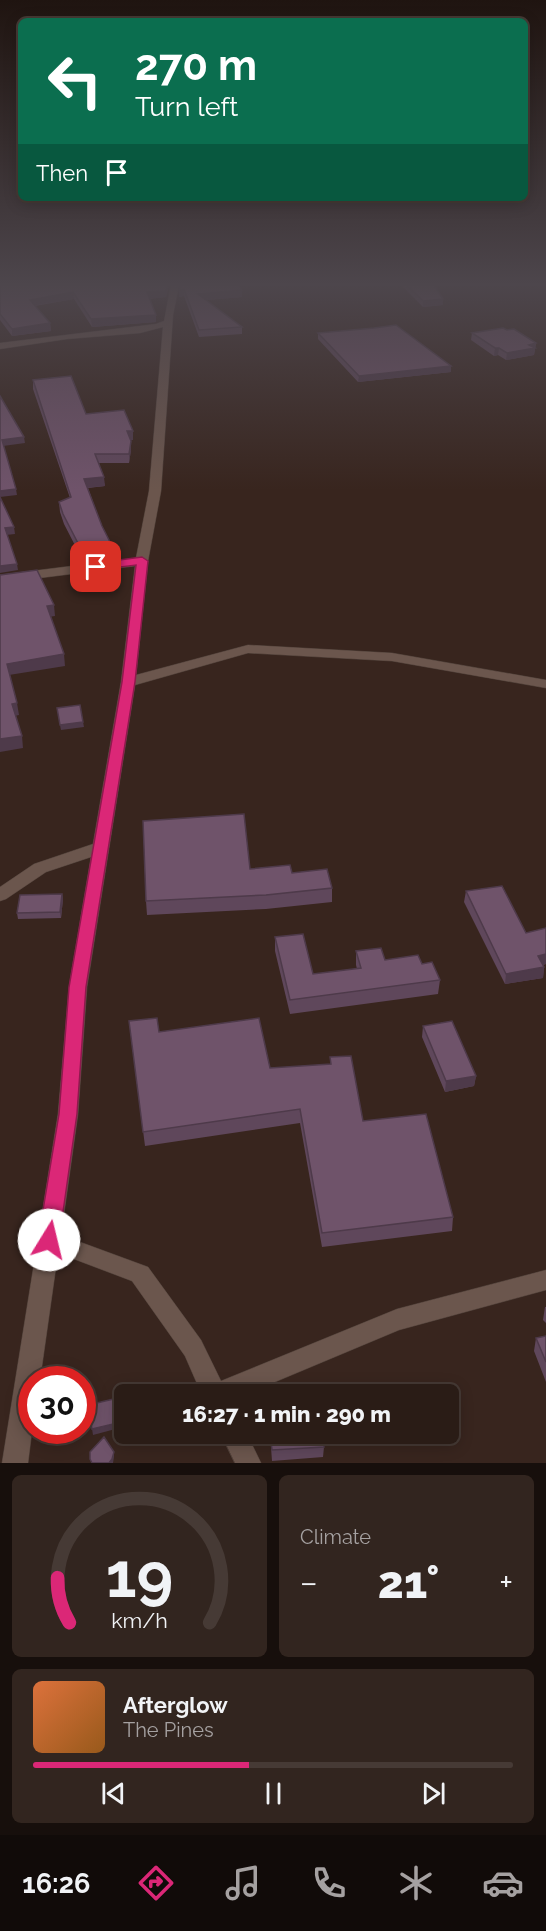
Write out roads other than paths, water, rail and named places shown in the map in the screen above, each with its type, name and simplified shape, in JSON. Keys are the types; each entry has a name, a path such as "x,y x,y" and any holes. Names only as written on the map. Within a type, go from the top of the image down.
{"street":[{"path":"15,1463 68,1114 78,987 128,682 142,561 155,491 166,353"},
{"path":"0,579 142,561"},
{"path":"128,682 248,649 392,657 546,684"},
{"path":"0,895 40,868 102,847"},
{"path":"49,1240 140,1274 193,1348 210,1384"},
{"path":"242,1384 397,1320 546,1280"},
{"path":"239,1444 248,1463"}]}
